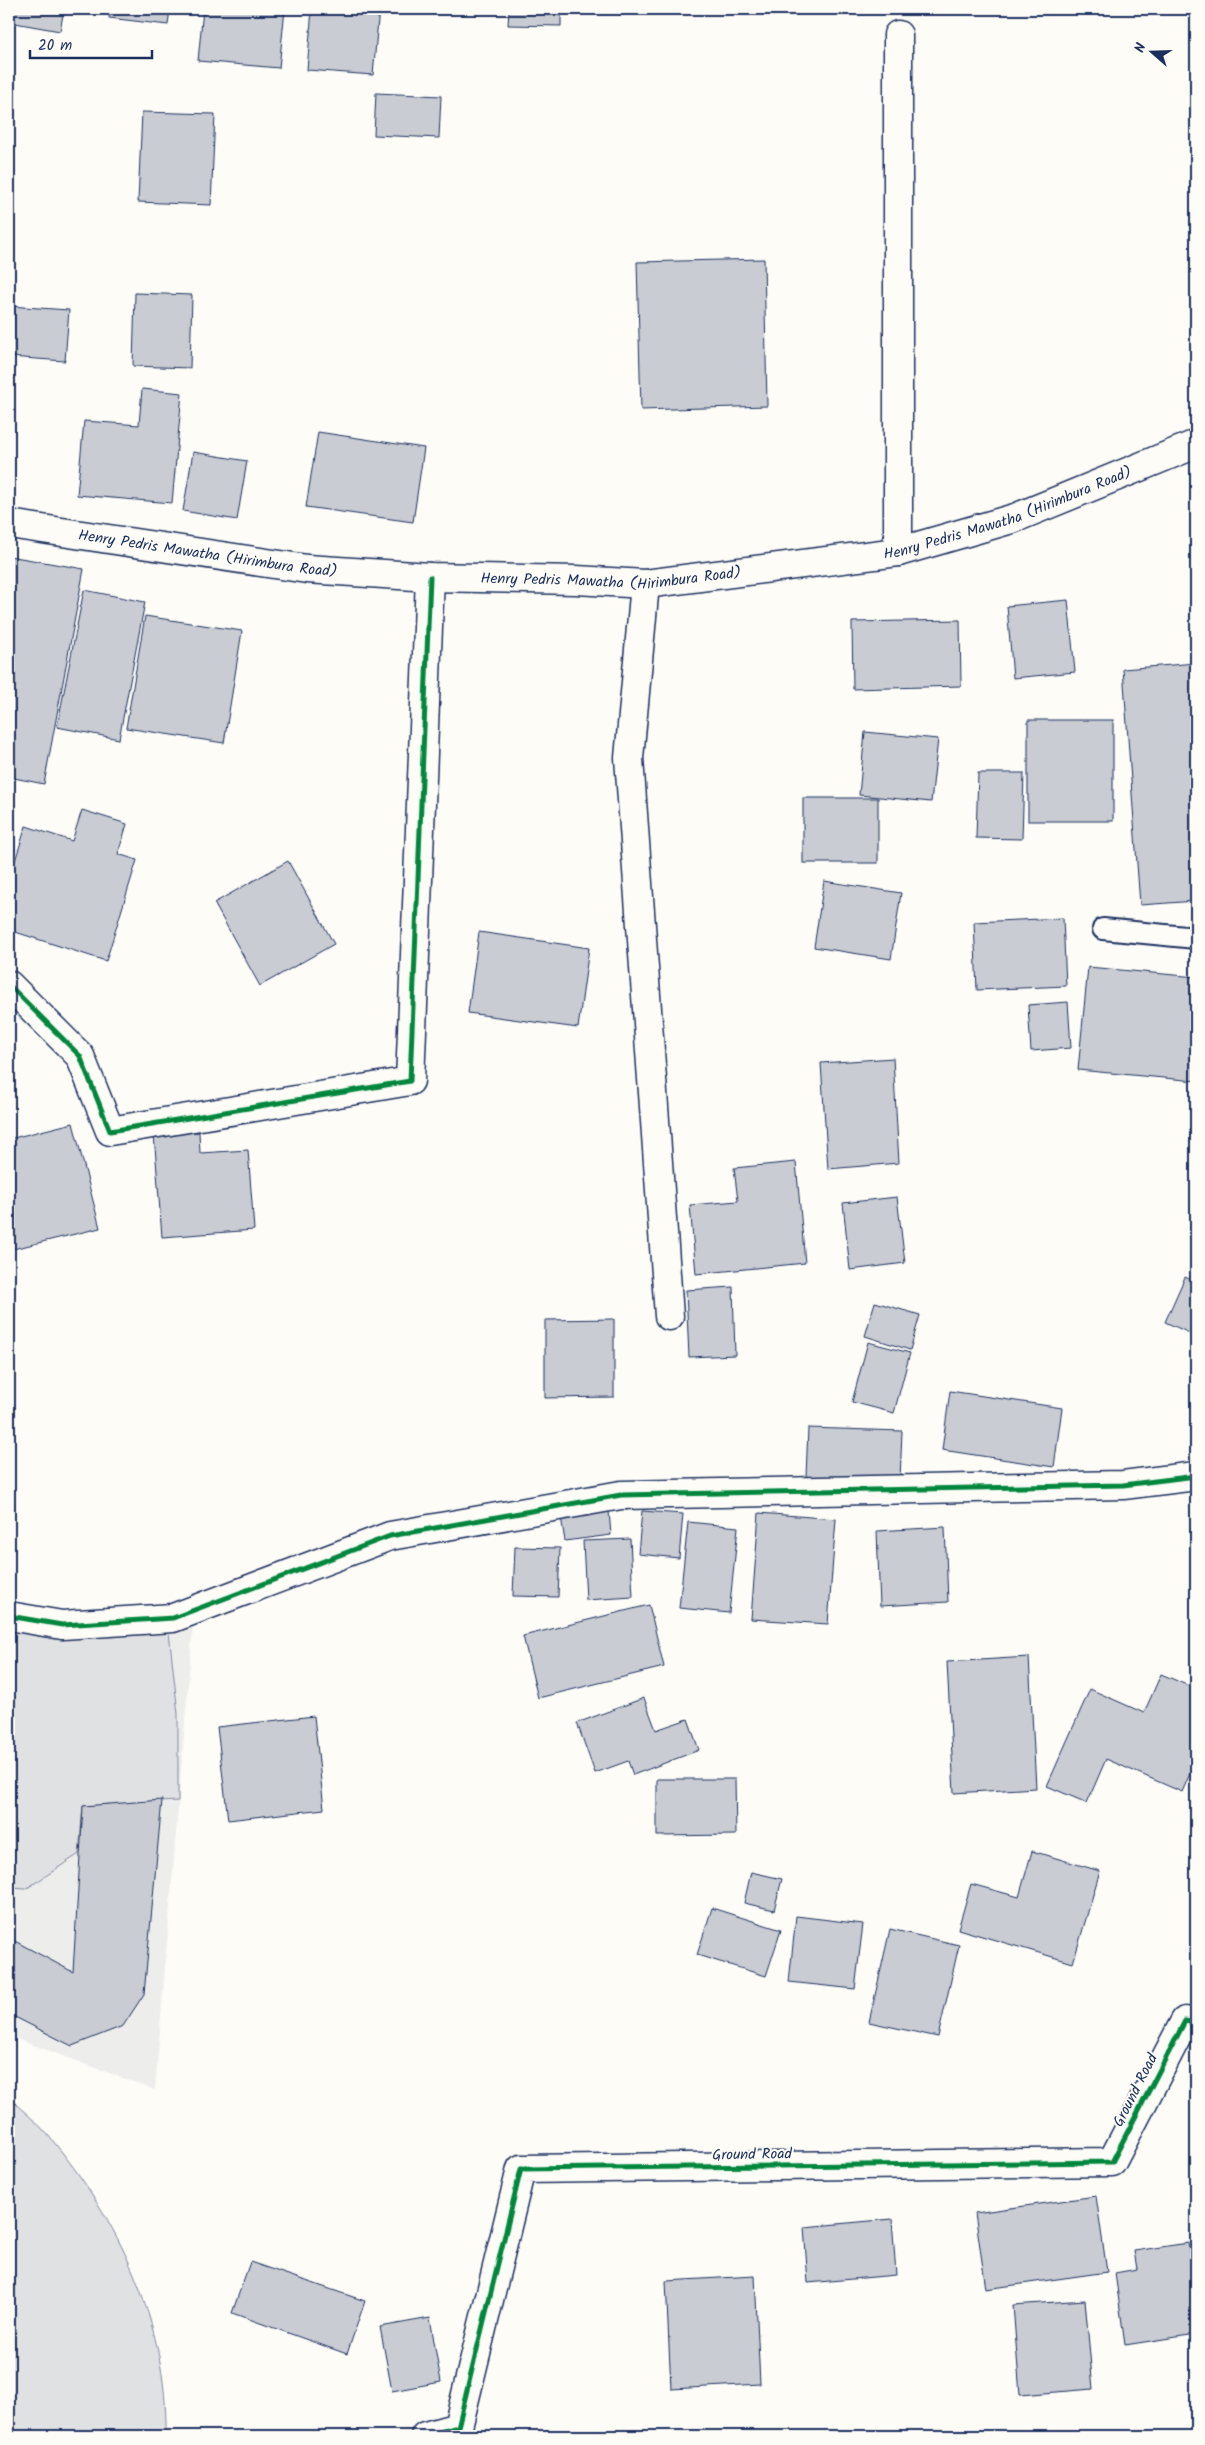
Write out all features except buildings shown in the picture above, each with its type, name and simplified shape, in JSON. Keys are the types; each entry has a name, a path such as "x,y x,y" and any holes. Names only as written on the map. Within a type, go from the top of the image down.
{"street":[{"path":"898,35 898,552"},
{"name":"Henry Pedris Mawatha (Hirimbura Road)","path":"9,524 307,569 430,577 576,580 645,584 898,552 1015,518 1195,448"},
{"path":"9,985 80,1056 110,1131 410,1082 430,577"},
{"path":"645,584 630,758 669,1316"},
{"path":"9,1616 62,1625 173,1618 390,1536 621,1495 1123,1485 1196,1476"},
{"name":"Ground Road","path":"425,2436 458,2426 522,2169 1112,2162 1185,2021 1196,2023"}],"lane":[{"path":"1103,928 1196,938"}],"shaded area":[{"path":"9,1623 56,1632 193,1625 155,2090 9,2036"},
{"path":"9,1631 59,1639 169,1632 178,1714 178,1801 83,1806 79,1854 26,1889 9,1888"},
{"path":"9,2098 34,2120 74,2167 97,2202 117,2238 134,2275 148,2314 158,2354 164,2394 166,2436 9,2436"}],"cycle path":[{"path":"9,985 80,1056 110,1131 410,1081 430,577"},
{"path":"9,1616 62,1625 173,1618 390,1536 621,1495 1123,1485 1196,1476"},
{"path":"425,2436 458,2427 521,2169 1112,2162 1185,2021 1196,2023"}]}
